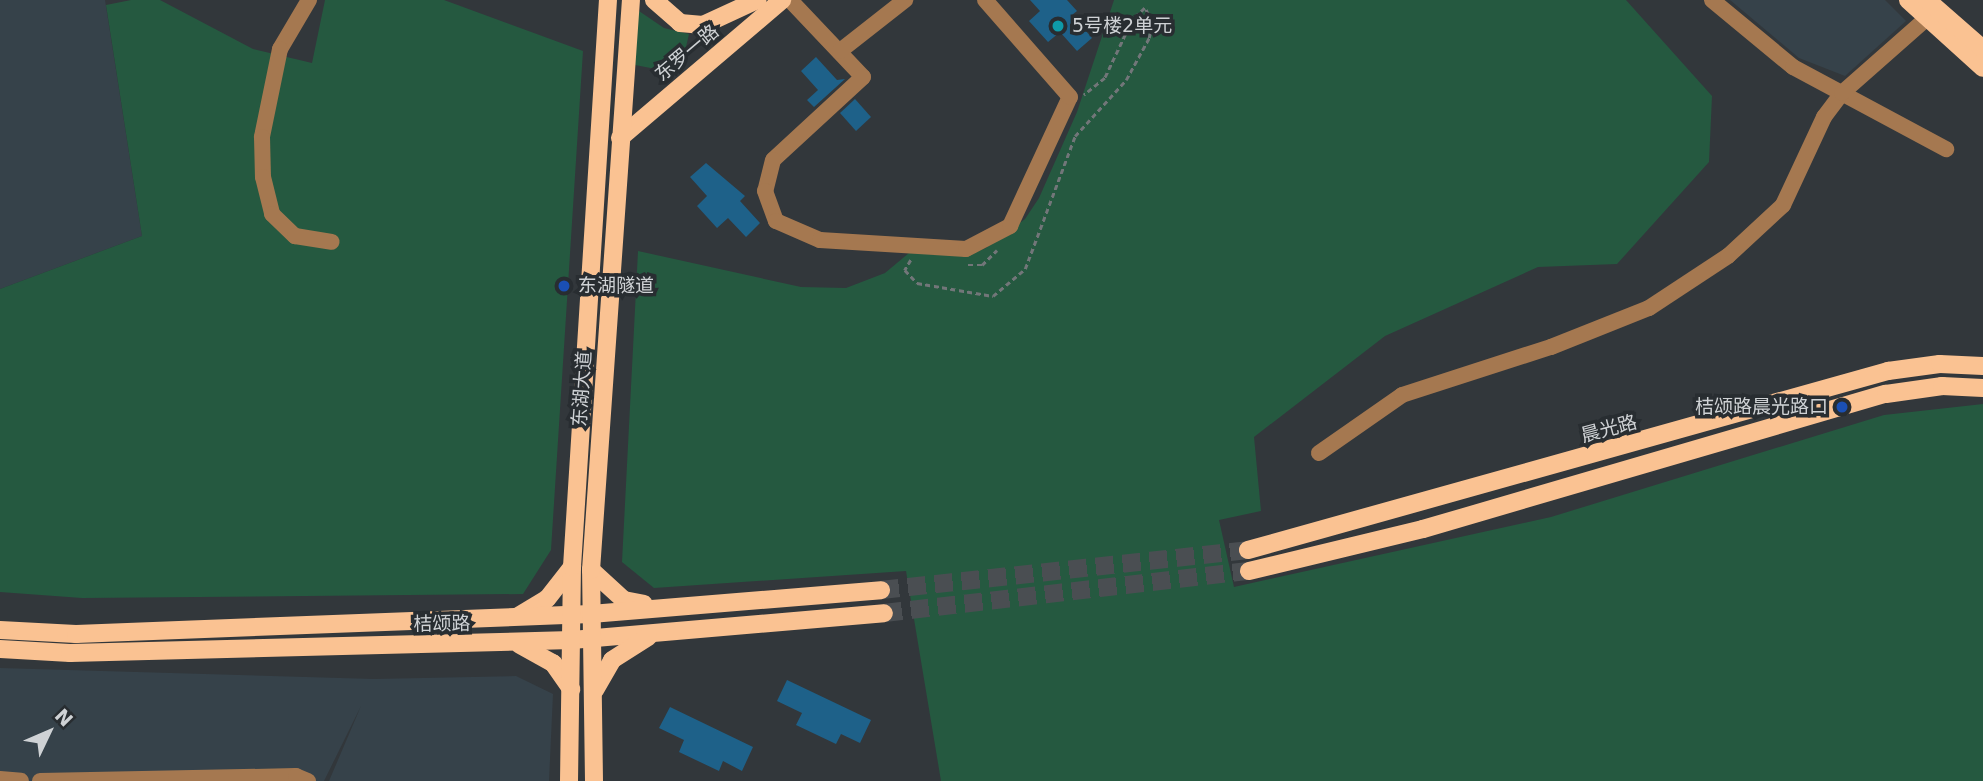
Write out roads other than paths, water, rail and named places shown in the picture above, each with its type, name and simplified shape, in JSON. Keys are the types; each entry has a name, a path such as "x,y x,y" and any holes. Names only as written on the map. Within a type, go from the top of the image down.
{"main road":[{"name":"东湖大道","path":"569,781 572,567 608,0"},
{"name":"东湖大道","path":"594,781 595,690 591,570 631,0"},
{"name":"东罗一路","path":"654,0 680,23 702,25 757,0"},
{"name":"东罗一路","path":"620,138 782,0"},
{"path":"1908,0 1927,9 1983,49"},
{"path":"1927,9 1983,68"},
{"path":"1940,363 1983,352"},
{"name":"晨光路","path":"1248,550 1888,371 1940,363 1983,366"},
{"path":"1249,571 1423,529 1886,394 1942,386 1983,388"},
{"path":"513,617 547,599 572,567"},
{"path":"591,570 624,600 654,606"},
{"name":"桔颂路","path":"0,629 76,634 591,614 654,606 881,590"},
{"name":"桔颂路","path":"1,653 513,643 593,639 663,630 884,613"},
{"path":"595,690 612,660 663,630"},
{"path":"513,643 553,663 571,689"}],"street":[{"path":"309,0 280,49 262,137 263,177 272,214 295,236 332,242"},
{"path":"790,0 863,77 773,160 765,191 776,221 820,240 966,248 1010,226 1070,97 985,0"},
{"path":"840,51 905,0"},
{"path":"1712,0 1793,66 1946,149"},
{"path":"1319,453 1402,395 1551,347 1649,308 1728,256 1783,205 1824,117 1842,93 1927,9"},
{"path":"40,781 296,776 308,781"},
{"path":"0,779 21,781"}],"tunnel":[{"path":"881,590 1248,550"},
{"path":"884,613 1249,571"}],"place":[{"name":"5号楼2单元","path":"1058,26"},
{"name":"东湖隧道","path":"564,286"},
{"name":"桔颂路晨光路口","path":"1842,407"}]}
